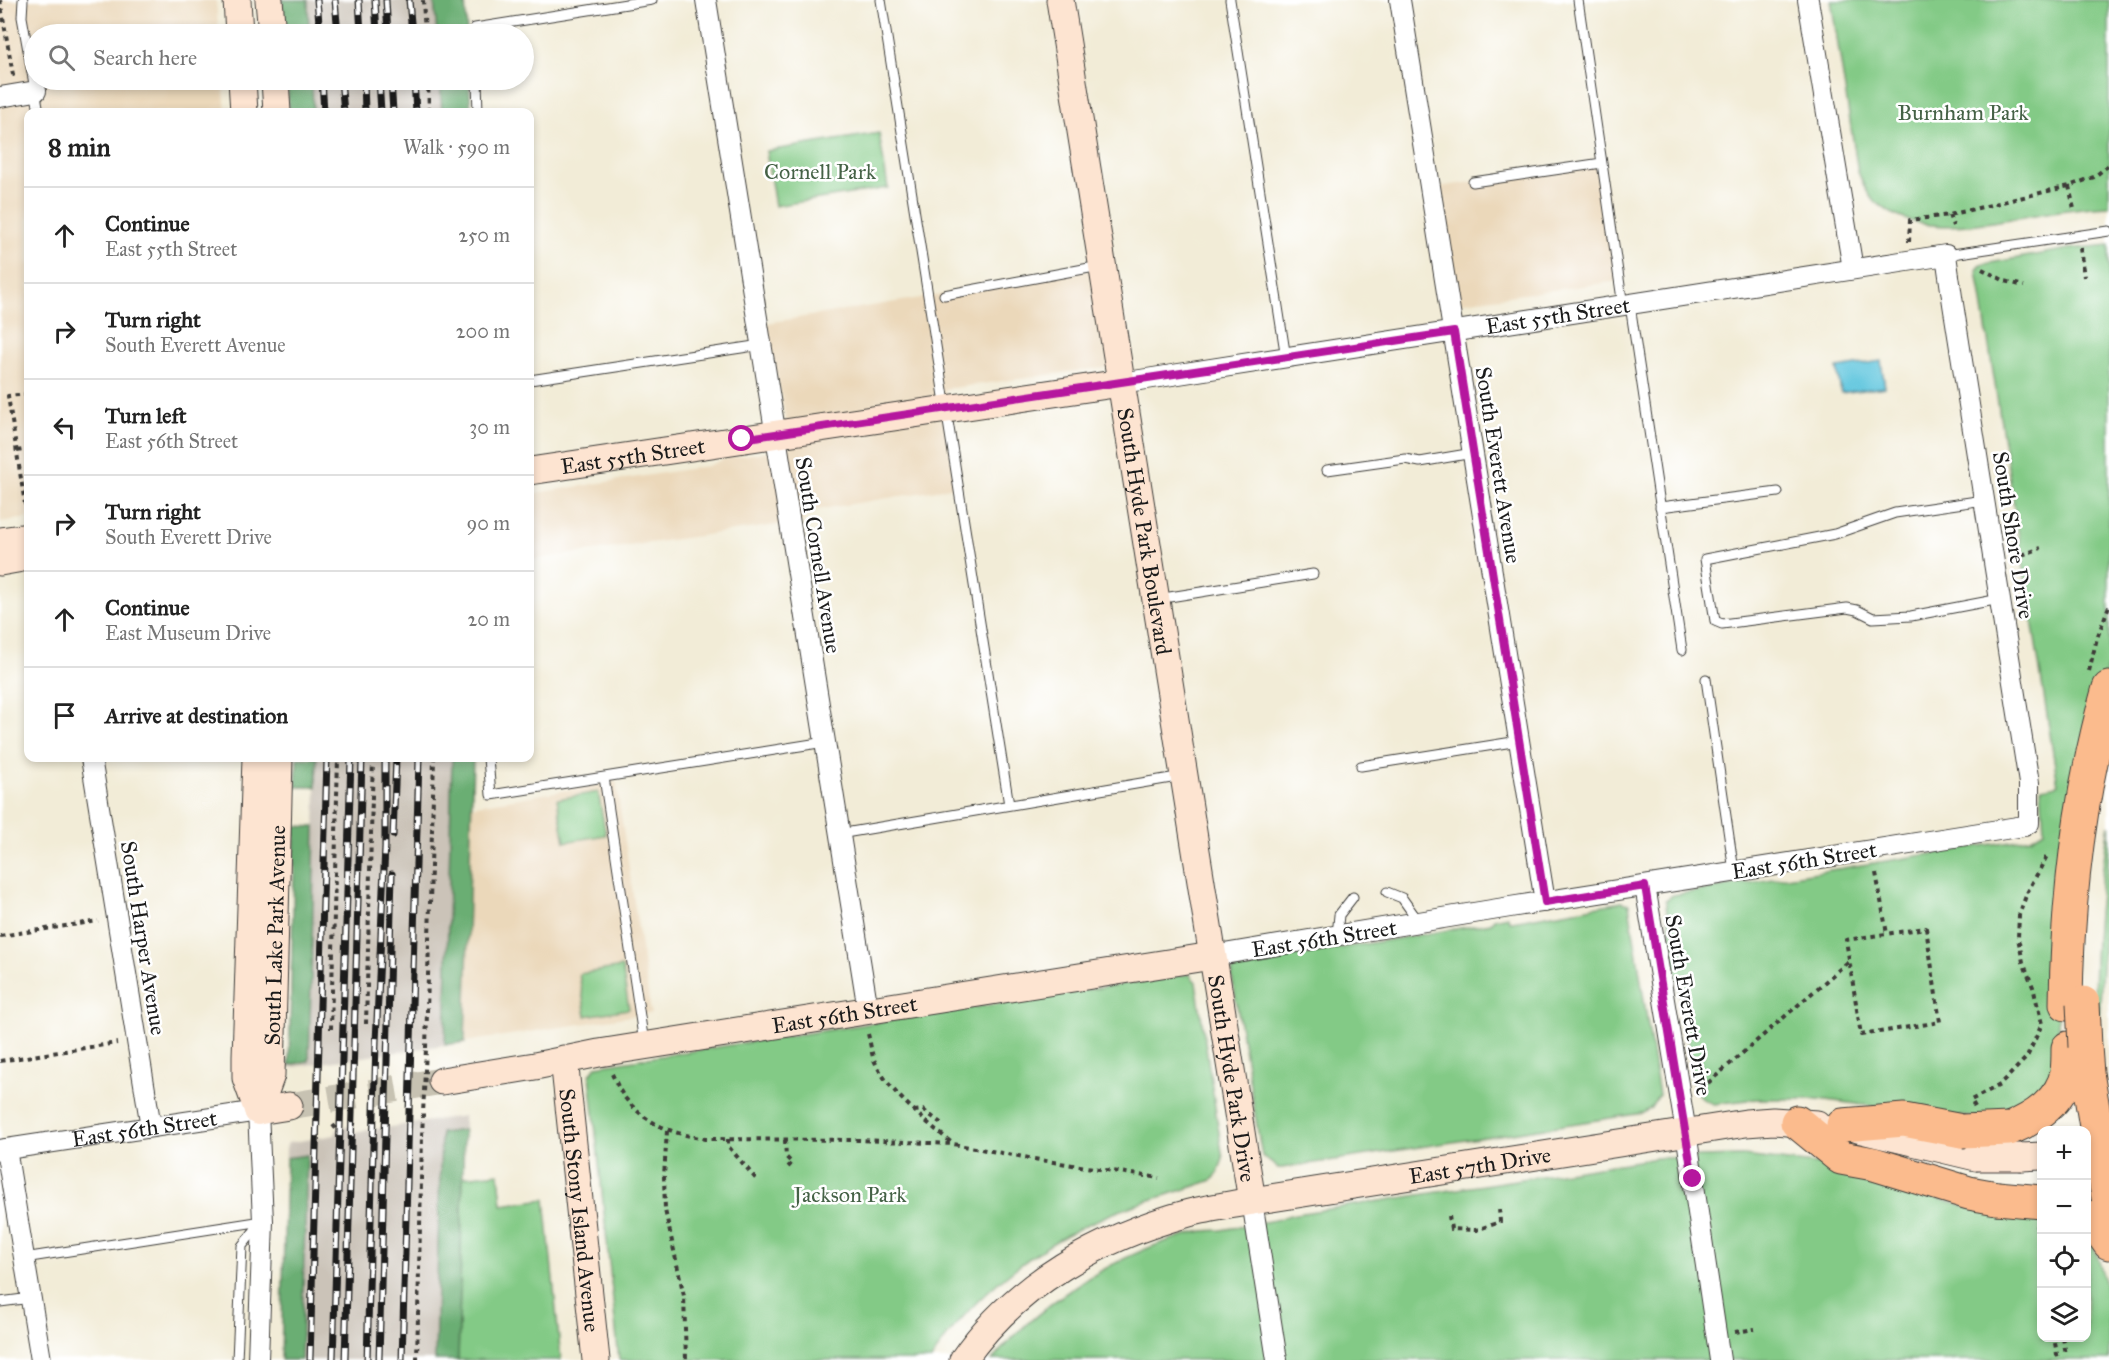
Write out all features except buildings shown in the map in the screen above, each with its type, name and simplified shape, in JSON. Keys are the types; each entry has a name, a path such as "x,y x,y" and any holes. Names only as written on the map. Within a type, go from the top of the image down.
{"highway":[{"path":"2109,688 2086,786 2073,871 2067,948 2074,1003 2076,1047 2087,1072 2098,1150 2109,1203"},
{"path":"2074,1003 2094,848 2109,756"},
{"path":"1844,1125 1905,1120 1970,1129 2024,1147 2039,1113 2056,1097 2076,1047"},
{"path":"1797,1122 1841,1158 1874,1164 1969,1193 2037,1202"},
{"path":"2091,1222 2109,1243"}],"main road":[{"path":"237,0 238,24"},
{"path":"269,0 271,24"},
{"name":"South Hyde Park Boulevard","path":"1060,0 1212,956"},
{"path":"243,90 244,108"},
{"path":"276,90 277,108"},
{"name":"East 55th Street","path":"534,470 1121,383"},
{"path":"0,541 24,538"},
{"path":"0,562 24,558"},
{"name":"South Lake Park Avenue","path":"256,762 246,1078 258,1111"},
{"name":"South Lake Park Avenue","path":"258,1111 271,1075 279,762"},
{"name":"East 56th Street","path":"442,1081 645,1046 868,1022 1212,956"},
{"name":"South Hyde Park Drive","path":"1212,956 1252,1201"},
{"name":"South Stony Island Avenue","path":"564,1059 596,1360"},
{"name":"East 56th Street","path":"258,1111 289,1106"},
{"name":"East 57th Drive","path":"963,1360 994,1322 1026,1291 1064,1265 1125,1234 1189,1213 1746,1123 1797,1122 1844,1125"}],"street":[{"name":"South Cornell Avenue","path":"706,0 868,1022"},
{"name":"South Everett Avenue","path":"1400,0 1545,902"},
{"path":"1808,0 1853,269"},
{"path":"0,97 36,92"},
{"name":"East 55th Street","path":"1121,383 1946,255"},
{"name":"South Shore Drive","path":"1946,255 2029,783 2029,823"},
{"name":"South Harper Avenue","path":"92,762 151,1127"},
{"name":"East 56th Street","path":"1212,956 2013,828 2029,823"},
{"name":"South Everett Drive","path":"1645,886 1686,1132 1720,1360"},
{"name":"East 56th Street","path":"3,1149 258,1111"},
{"name":"South Lake Park Avenue","path":"258,1111 263,1221 258,1360"},
{"path":"3,1149 41,1360"},
{"path":"1252,1201 1277,1360"}],"lane":[{"path":"23,0 24,28"},
{"path":"500,24 652,0"},
{"path":"881,0 1009,805"},
{"path":"1230,0 1286,357"},
{"path":"1578,0 1602,163 1682,650"},
{"path":"477,90 478,108"},
{"path":"36,92 38,108"},
{"path":"1473,182 1602,163"},
{"path":"1946,255 2109,231"},
{"path":"944,295 1102,266"},
{"path":"534,379 760,345"},
{"path":"1327,470 1406,459 1420,462 1473,453"},
{"path":"1660,507 1778,492"},
{"path":"1984,500 1895,513 1835,534 1705,559 1715,621 1722,624 1736,623 1847,608 1873,618 1911,616 2000,599"},
{"path":"1155,600 1313,574"},
{"path":"1706,679 1734,871"},
{"path":"1361,766 1519,741"},
{"path":"488,762 491,795 825,742"},
{"path":"839,834 1183,776"},
{"path":"604,777 645,1046"},
{"path":"1387,892 1402,898 1419,922"},
{"path":"1337,936 1339,915 1353,897"},
{"path":"24,1258 263,1221"},
{"path":"237,1360 242,1246 263,1221"},
{"path":"0,1302 31,1298"}],"path":[{"path":"0,0 13,75 6,76"},
{"path":"423,0 424,24"},
{"path":"428,90 429,108"},
{"path":"1910,220 1949,215 2069,186 2094,177 2109,165"},
{"path":"2069,186 2074,209"},
{"path":"1949,215 1953,226"},
{"path":"2080,248 2084,277"},
{"path":"1982,269 2005,281 2024,286"},
{"path":"24,394 8,396 24,497"},
{"path":"17,451 24,450"},
{"path":"2022,555 2042,548"},
{"path":"331,1029 339,762"},
{"path":"366,1024 373,762"},
{"path":"417,1360 434,762"},
{"path":"1970,1129 2000,1085 2027,1057 2042,1024 2033,987 2023,962 2018,938 2019,915 2027,893 2046,861 2051,846"},
{"path":"1876,873 1887,934"},
{"path":"0,936 98,921"},
{"path":"1926,928 1940,1022 1861,1035 1849,960 1846,940 1926,928"},
{"path":"1708,1083 1849,960"},
{"path":"868,1022 873,1057 880,1070 914,1111 953,1144"},
{"path":"0,1060 117,1043"},
{"path":"612,1074 626,1098 651,1121 667,1131 705,1139 859,1140 953,1144 1159,1178"},
{"path":"914,1111 923,1110 941,1123"},
{"path":"353,1127 355,1121"},
{"path":"333,1125 337,1130"},
{"path":"667,1131 664,1176 665,1210 684,1296 686,1360"},
{"path":"728,1139 728,1146 757,1180"},
{"path":"785,1140 786,1157 792,1163 788,1167"},
{"path":"1449,1216 1451,1229 1476,1230 1500,1222 1499,1209"},
{"path":"1734,1333 1755,1329"},
{"path":"2062,1342 2066,1355"},
{"path":"2055,1343 2059,1360"}],"shaded area":[{"path":"0,0 216,0 218,24 24,24 24,90 224,90 226,108 24,108 24,519 0,522"},
{"path":"282,0 465,0 466,24 283,24"},
{"path":"288,90 470,90 471,108 289,108"},
{"path":"1602,163 1619,281 1449,304 1431,188"},
{"path":"1097,269 1114,366 945,389 961,486 803,512 804,521 534,559 534,493 708,466 726,458 791,448 767,323"},
{"path":"297,762 473,762 465,1042 288,1068 295,826 315,827 316,788 296,787"},
{"path":"616,782 651,1013 465,1042 471,806"},
{"path":"464,1116 458,1360 281,1360 286,1148 288,1143 335,1135 338,1128 351,1126 356,1132"}],"green space":[{"path":"282,0 308,0 309,24 283,24"},
{"path":"434,0 465,0 466,24 436,24"},
{"name":"Burnham Park","path":"1831,0 2109,0 2109,206 2087,207 1984,223 1943,226 1904,219 1887,210 1869,195 1858,172"},
{"path":"288,90 312,90 313,108 289,108"},
{"path":"441,90 470,90 471,108 442,108"},
{"name":"Cornell Park","path":"879,133 888,188 775,206 766,151"},
{"path":"2109,245 2109,661 2094,717 2057,1005 2060,1049 2053,1084 2004,1119 1901,1112 1818,1099 1757,1099 1714,1104 1708,1102 1700,1097 1695,1089 1666,900 1673,895 2031,838 2044,830 2041,788 2058,785 1977,270 1984,264 2069,249"},
{"path":"297,762 317,762 316,787 296,787"},
{"path":"452,762 473,762 465,1042 445,1045"},
{"path":"598,792 606,835 565,842 557,799"},
{"path":"2109,825 2097,1056 2094,998 2096,940"},
{"path":"295,826 315,827 309,1061 289,1065"},
{"path":"1622,902 1629,904 1659,1095 1650,1109 1643,1113 1282,1168 1278,1168 1262,1156 1232,976 1232,971 1238,965 1491,923 1494,919 1508,916 1509,921 1512,921"},
{"path":"622,967 629,1009 586,1016 579,974"},
{"name":"Jackson Park","path":"1189,974 1196,982 1223,1159 1217,1175 1212,1180 1135,1205 1096,1221 1041,1251 991,1289 969,1311 931,1360 619,1360 590,1075 596,1066"},
{"path":"464,1130 458,1360 435,1360 441,1133"},
{"path":"307,1155 301,1360 281,1360 286,1158"},
{"path":"1743,1156 1825,1165 1990,1214 2037,1214 2037,1342 2091,1342 2091,1242 2104,1279 2108,1310 2109,1360 992,1360 1035,1317 1085,1280 1140,1251 1169,1240 1198,1232 1243,1226 1290,1215 1657,1158"},
{"path":"499,1173 502,1205 545,1199 561,1360 458,1360 463,1177"}],"water":[{"path":"1881,361 1885,387 1841,393 1837,368"}],"tunnel":[{"path":"289,1106 442,1081"}],"railway":[{"path":"317,0 319,24"},
{"path":"335,0 337,24"},
{"path":"359,0 360,24"},
{"path":"375,0 376,24"},
{"path":"386,0 387,24"},
{"path":"409,0 411,24"},
{"path":"323,90 324,108"},
{"path":"342,90 344,108"},
{"path":"364,90 365,108"},
{"path":"380,90 381,108"},
{"path":"392,90 393,108"},
{"path":"415,90 416,108"},
{"path":"310,1360 327,762"},
{"path":"333,1360 351,762"},
{"path":"345,1360 362,762"},
{"path":"367,1360 376,1042 385,847 385,762"},
{"path":"393,835 396,762"},
{"path":"402,1360 419,762"},
{"path":"379,1360 392,874"}],"route":[{"path":"742,439 1454,332 1545,902 1645,886 1693,1179"}]}
